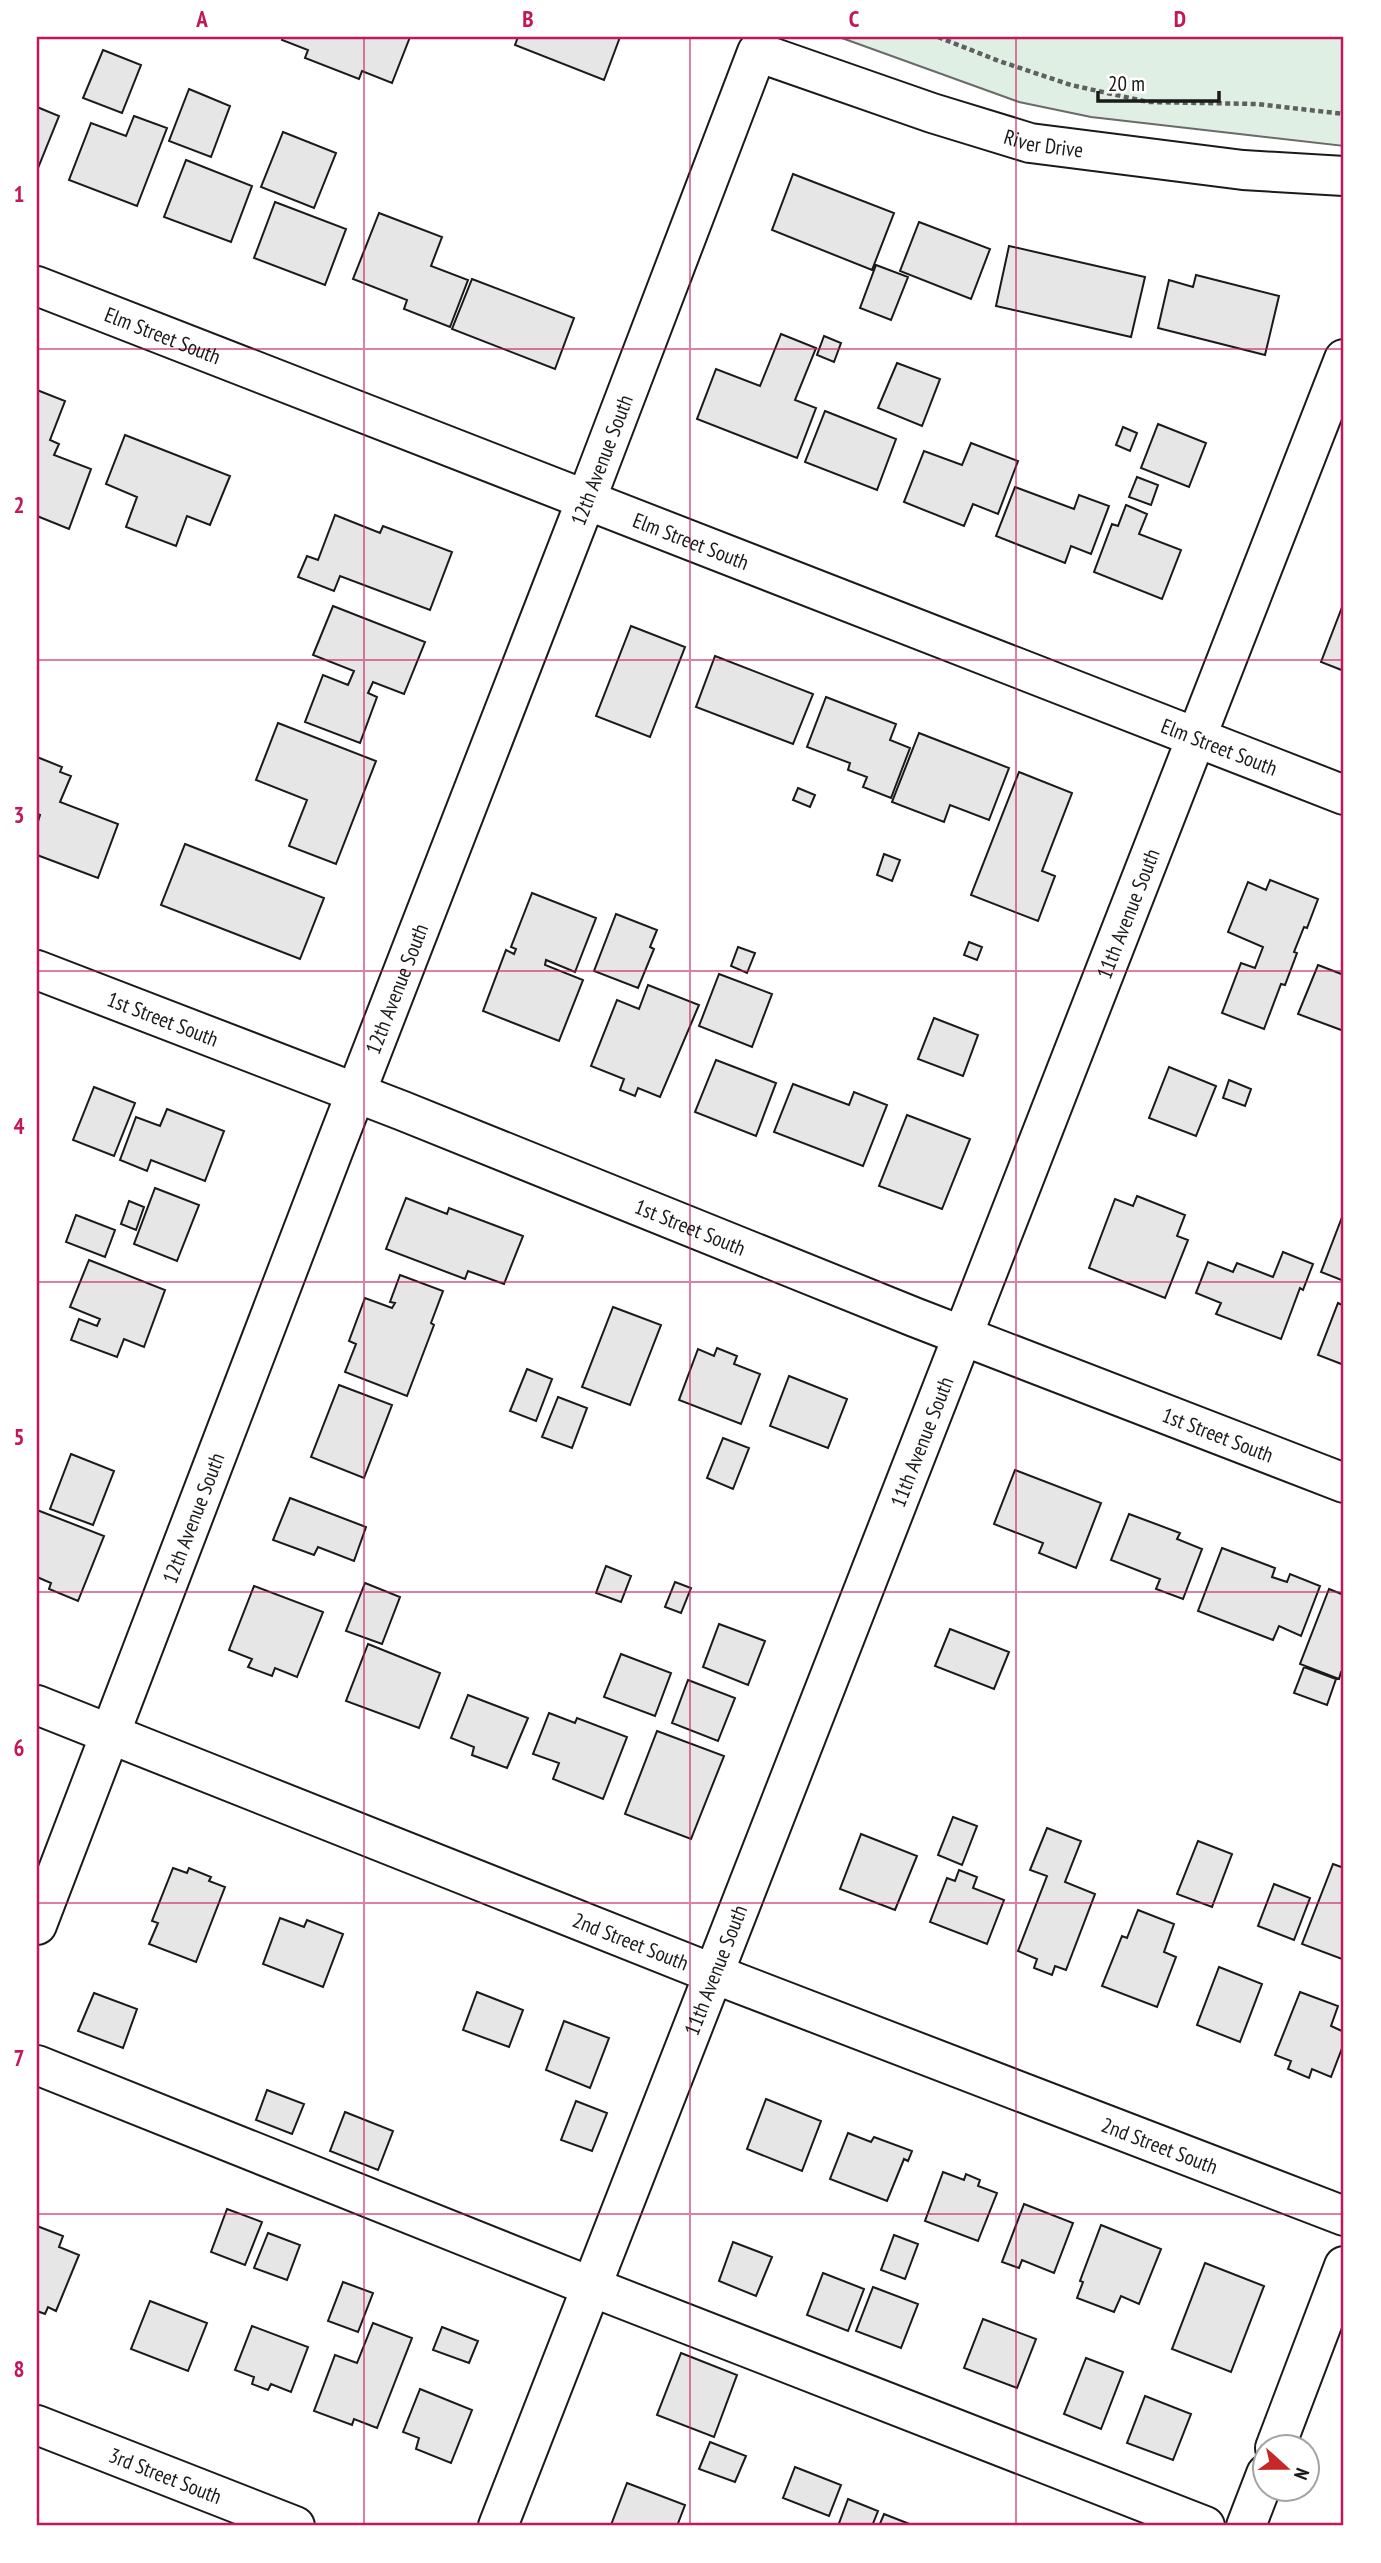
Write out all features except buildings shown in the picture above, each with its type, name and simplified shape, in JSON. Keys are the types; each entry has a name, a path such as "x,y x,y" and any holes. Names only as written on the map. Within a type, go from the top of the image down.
{"street":[{"name":"River Drive","path":"757,52 932,113 1030,143 1243,170 1344,176"},
{"name":"12th Avenue South","path":"37,1925 757,52"},
{"name":"Elm Street South","path":"37,286 1344,795"},
{"name":"11th Avenue South","path":"498,2526 1344,359"},
{"name":"1st Street South","path":"37,970 963,1336 1344,1483"},
{"name":"2nd Street South","path":"37,1705 714,1973 1344,2216"},
{"path":"37,2065 592,2287 1205,2526"},
{"path":"1280,2434 1344,2266"},
{"name":"3rd Street South","path":"37,2425 295,2526"},
{"path":"1245,2526 1253,2504"}],"path":[{"path":"938,37 1071,85 1148,102 1257,104 1344,114"}],"green space":[{"path":"839,37 1344,37 1344,146 1091,117 1019,102"}]}
